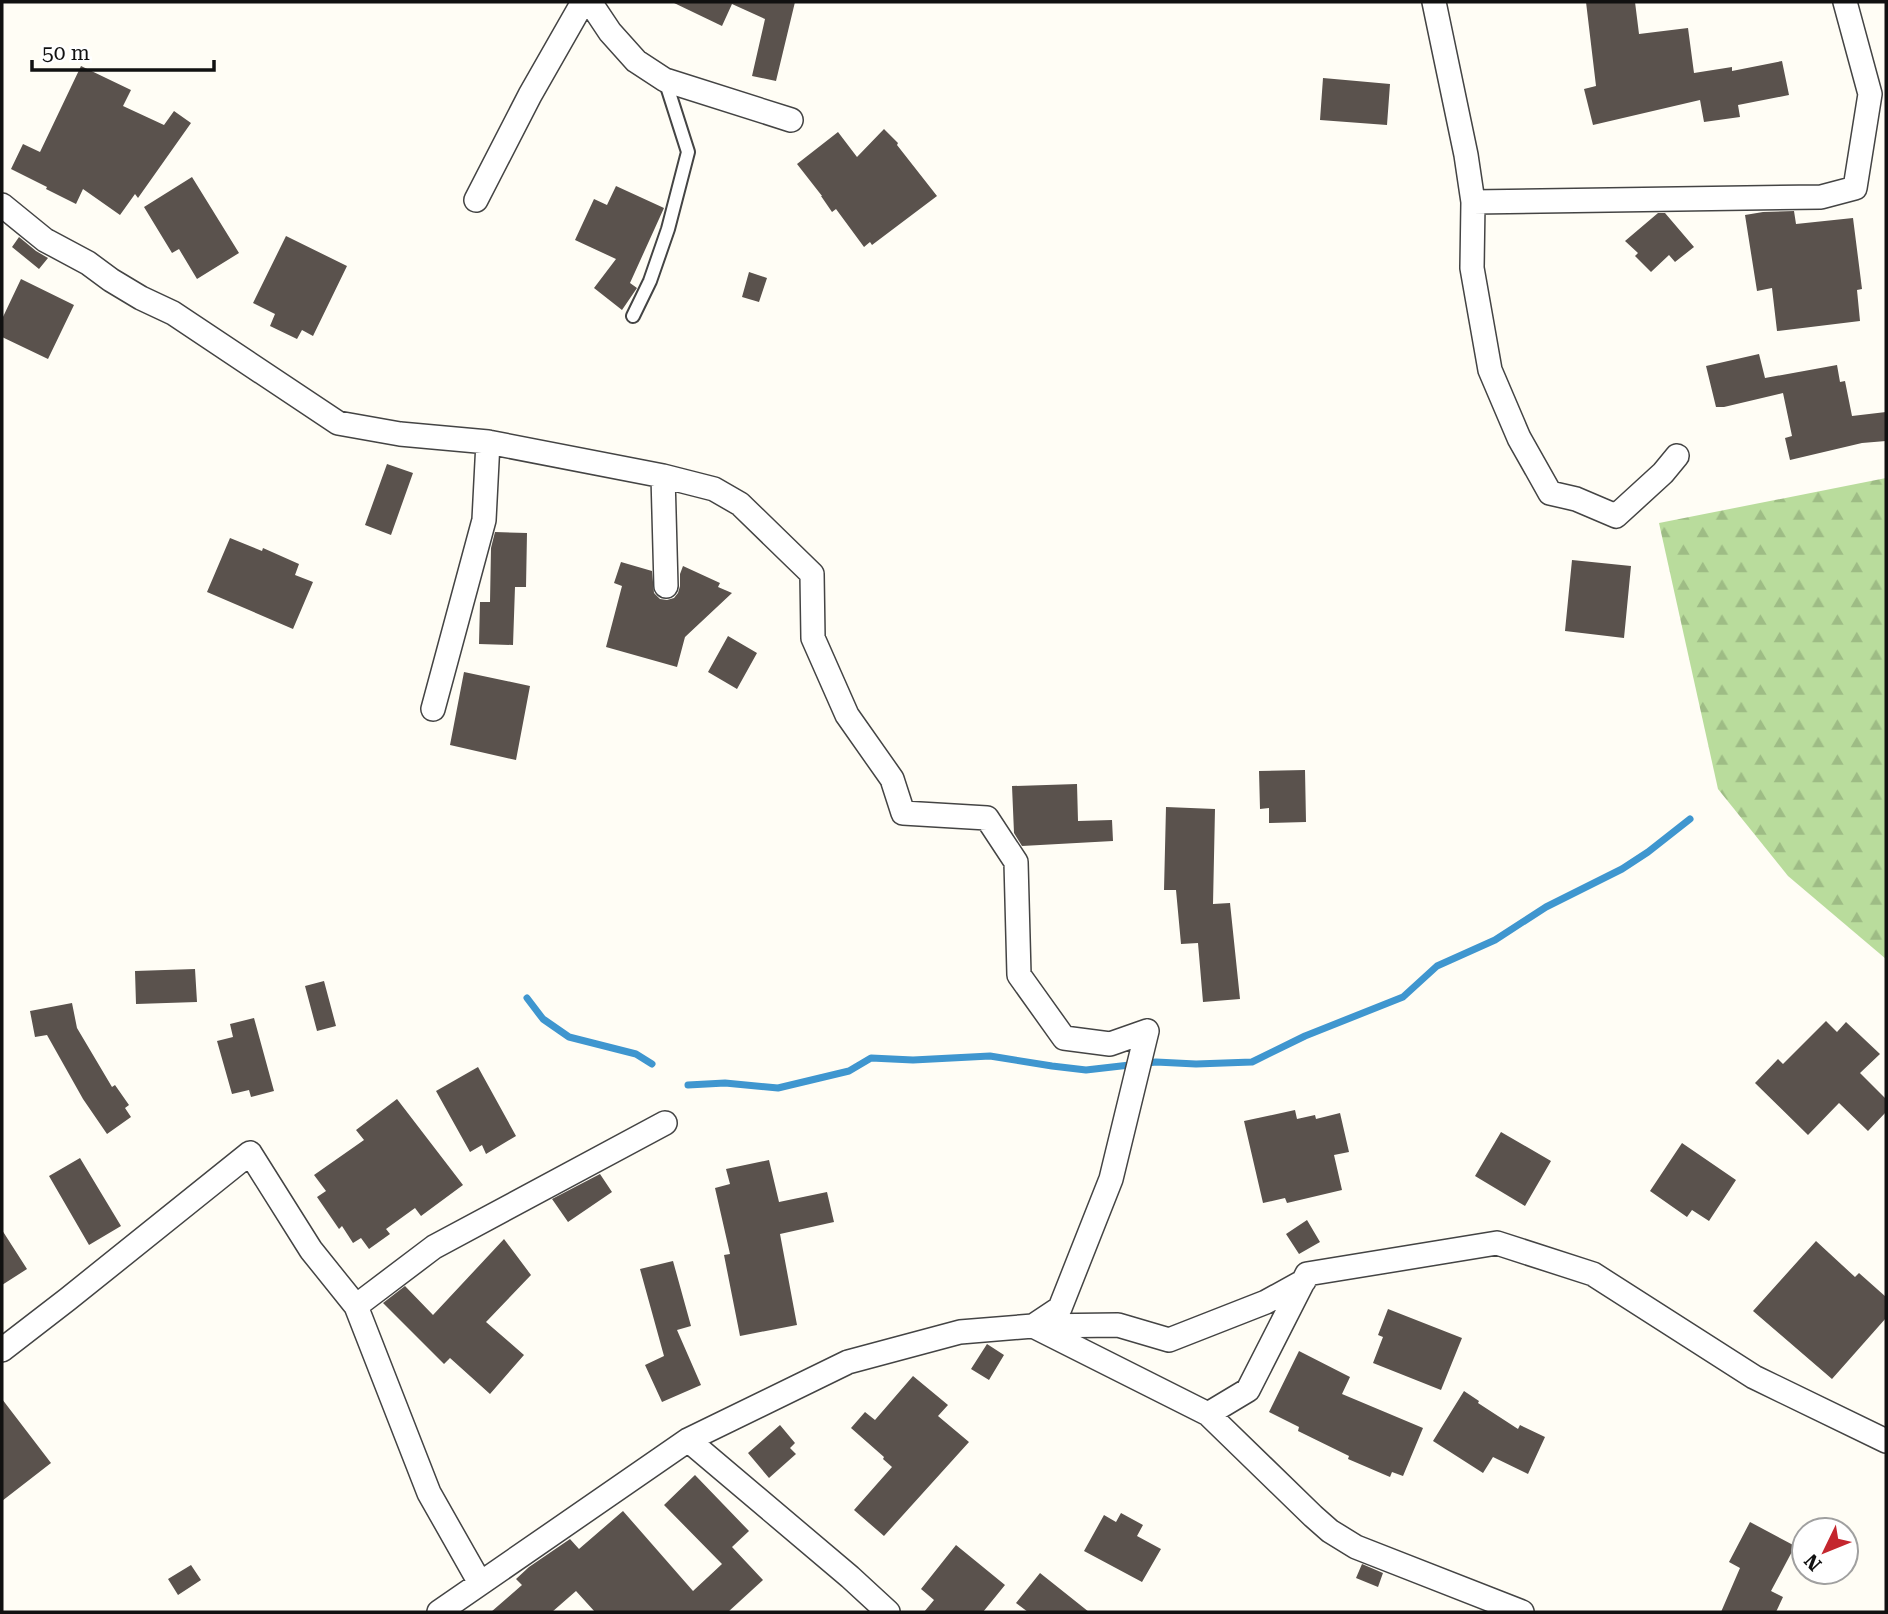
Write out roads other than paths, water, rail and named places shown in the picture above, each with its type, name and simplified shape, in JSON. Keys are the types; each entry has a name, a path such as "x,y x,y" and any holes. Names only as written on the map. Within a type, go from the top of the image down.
{"street":[{"path":"476,200 535,86 583,2"},
{"path":"590,2 610,32 636,61 664,80 791,120"},
{"path":"1434,2 1466,155 1473,202 1472,268 1490,370 1519,438 1550,493 1576,499 1616,516 1677,456"},
{"path":"1473,202 1821,197 1855,188 1870,94 1845,2"},
{"path":"2,205 45,240 88,263 141,298 173,313 338,423 400,434 488,442 663,476 714,489 740,504 812,574 813,638 847,715 892,779 903,813 987,817 1016,862 1019,975 1063,1038 1110,1044 1147,1031 1111,1179 1060,1308 1033,1326"},
{"path":"433,709 484,520 488,442"},
{"path":"663,476 666,586"},
{"path":"356,1306 434,1247 665,1123"},
{"path":"2,1350 250,1153 311,1250 356,1306 429,1493 480,1583"},
{"path":"1208,1414 1248,1390 1307,1274 1497,1243 1593,1274 1754,1377 1886,1441"},
{"path":"439,1612 688,1440 848,1362 960,1332 1033,1326 1118,1325 1170,1340 1265,1302 1304,1281"},
{"path":"1033,1326 1208,1414 1330,1531 1356,1547 1522,1612"},
{"path":"688,1440 888,1612"}],"lane":[{"path":"633,316 650,281 668,229 688,152 664,80"}],"waterway":[{"path":"688,1085 725,1083 778,1088 849,1071 871,1058 913,1060 990,1056 1086,1070 1156,1062 1252,1062 1305,1036 1403,997 1437,966 1495,940 1546,907 1622,869 1690,819"},
{"path":"527,998 543,1019 569,1037 636,1054 652,1064"}]}
